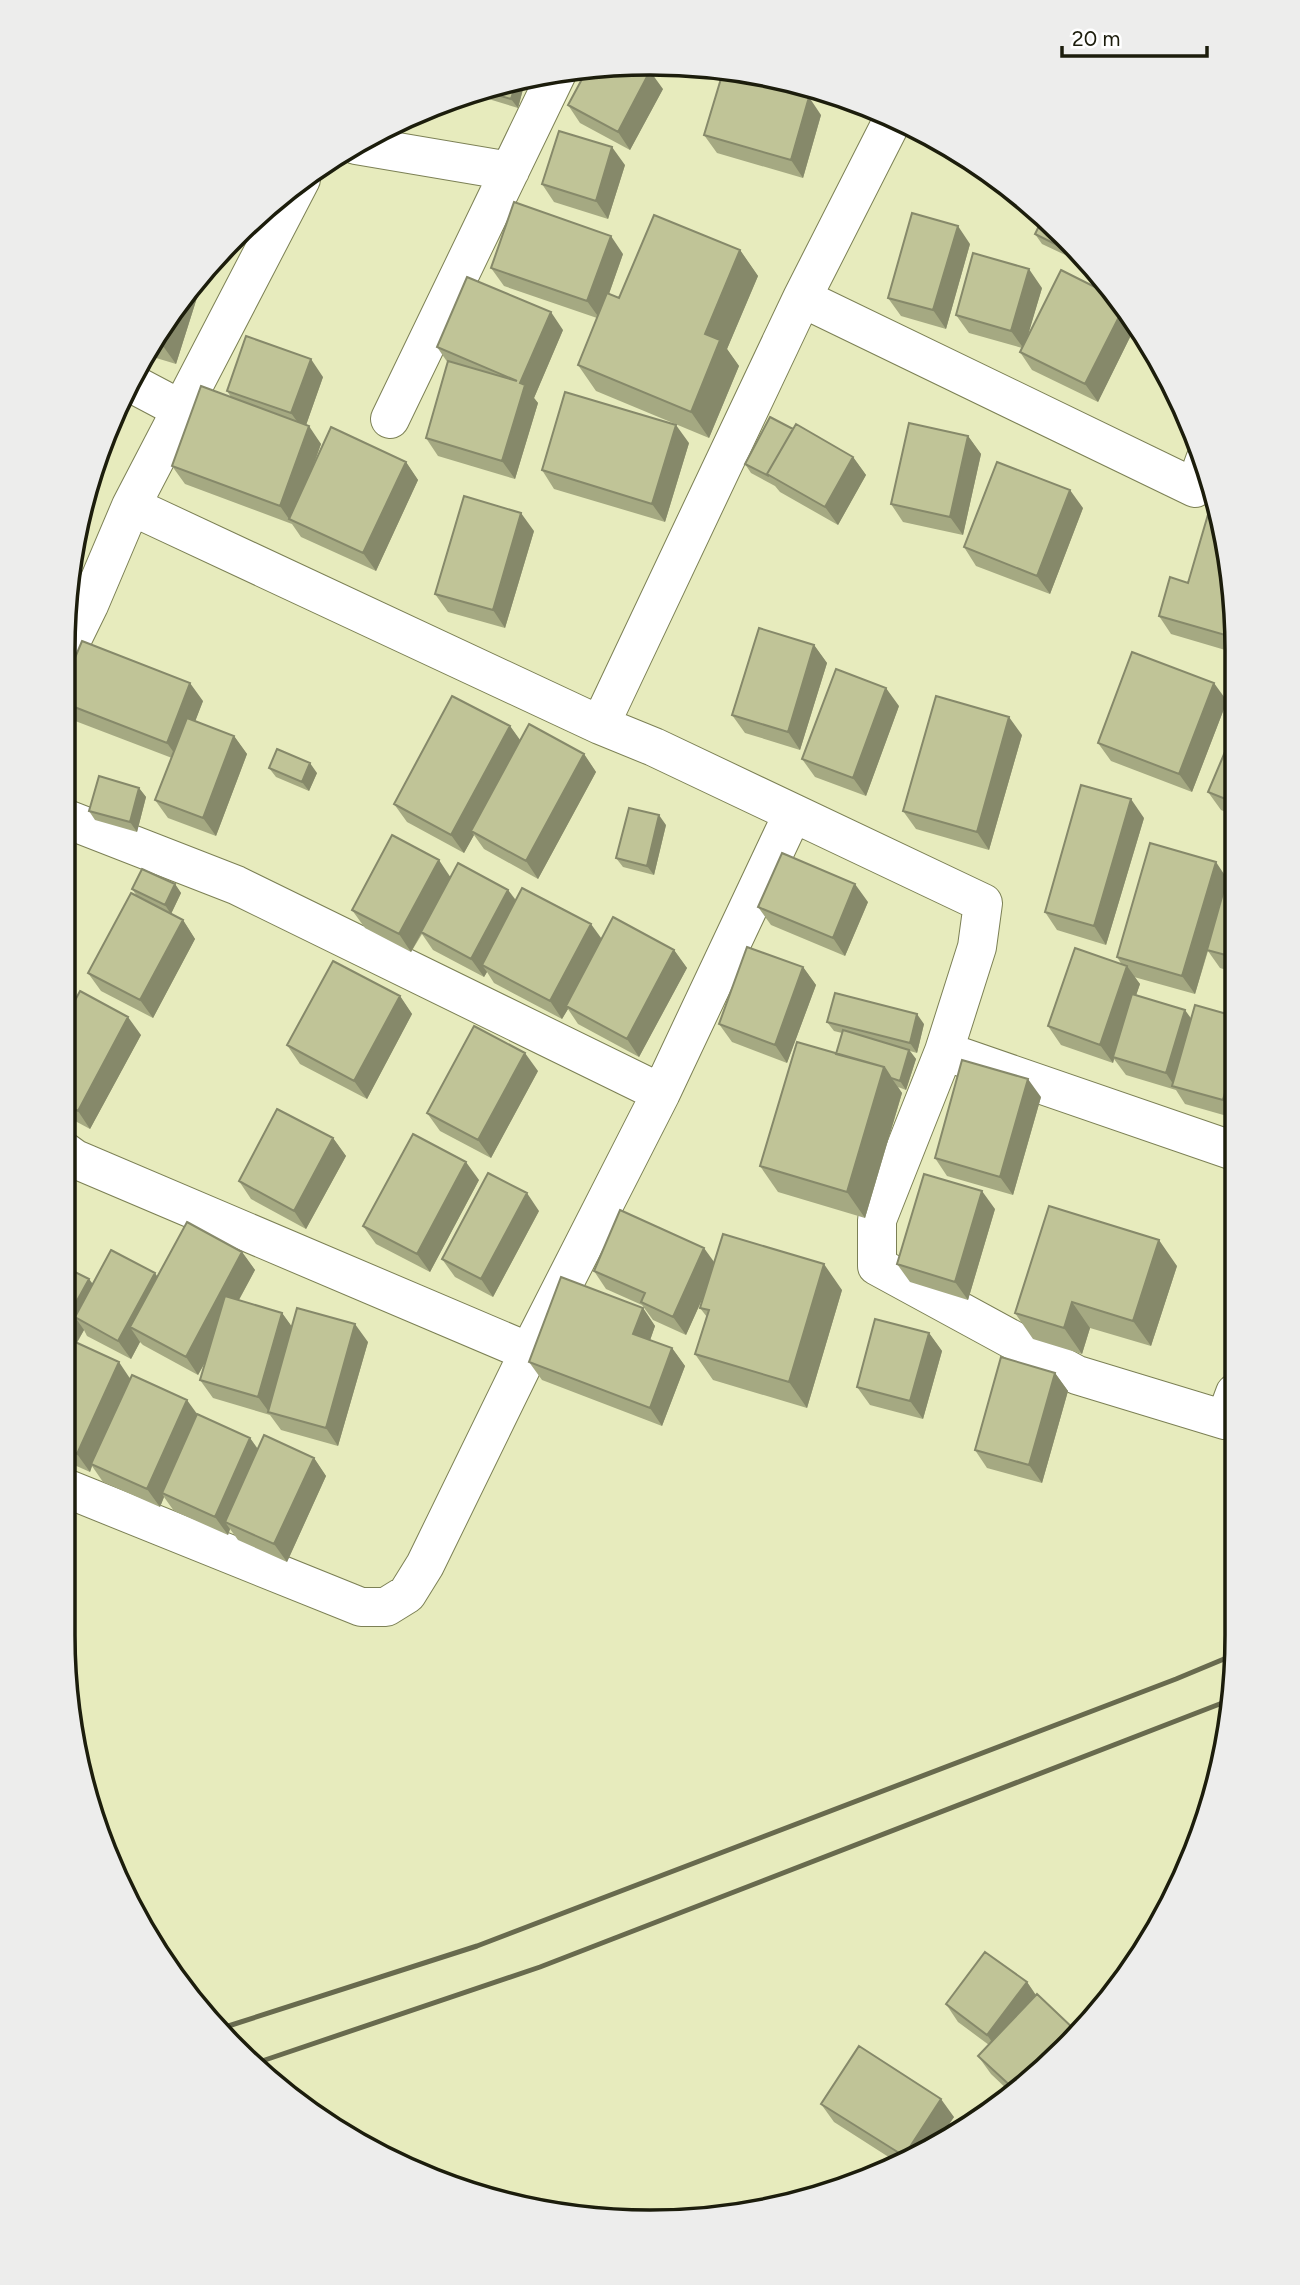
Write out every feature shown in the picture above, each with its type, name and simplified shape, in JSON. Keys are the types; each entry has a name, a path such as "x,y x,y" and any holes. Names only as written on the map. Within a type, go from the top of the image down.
{"street":[{"path":"390,419 552,84"},
{"path":"600,725 802,298 889,128"},
{"path":"372,148 510,171"},
{"path":"75,633 131,506 288,204"},
{"path":"802,298 1195,488 1198,479"},
{"path":"139,387 182,410"},
{"path":"131,506 600,725 654,747 983,903 976,947 944,1051 877,1220 877,1266 1077,1375 1225,1420"},
{"path":"75,1492 361,1607 386,1607 407,1594 425,1565 529,1352 661,1093 793,813"},
{"path":"75,822 236,886 661,1093"},
{"path":"944,1051 1225,1148"},
{"path":"75,1159 529,1352"}],"building":[{"path":"648,75 618,132 568,105 582,79"},
{"path":"721,80 762,86 809,98 791,160 704,135"},
{"path":"513,92 511,99 499,96"},
{"path":"559,131 612,147 596,201 542,184"},
{"path":"514,202 611,236 587,301 491,268"},
{"path":"912,213 958,226 933,310 888,298"},
{"path":"654,215 740,250 705,334 720,340 691,412 578,365 607,293 619,298"},
{"path":"1038,227 1057,245 1035,234"},
{"path":"973,253 1029,269 1011,331 956,315"},
{"path":"1061,270 1095,287 1119,318 1085,384 1020,352"},
{"path":"467,277 551,312 520,383 525,385 502,461 426,438 448,361 517,381 437,347"},
{"path":"246,336 311,359 291,413 227,391"},
{"path":"201,386 309,426 280,506 172,466"},
{"path":"565,392 676,425 652,504 542,470"},
{"path":"770,417 793,429 767,474 769,476 745,464"},
{"path":"909,423 968,436 950,517 891,504"},
{"path":"796,424 853,457 825,507 767,474"},
{"path":"331,427 406,462 363,553 289,519"},
{"path":"997,462 1070,490 1037,576 964,547"},
{"path":"464,496 521,513 493,610 435,594"},
{"path":"1208,514 1220,575 1225,635 1159,616 1170,577 1188,583"},
{"path":"759,628 814,645 788,732 732,715"},
{"path":"82,641 190,683 167,743 75,707 75,658"},
{"path":"1132,652 1214,683 1179,774 1098,743"},
{"path":"836,669 886,688 853,778 802,759"},
{"path":"452,696 510,726 451,835 394,804"},
{"path":"936,696 1009,717 977,832 903,811"},
{"path":"187,718 234,736 203,818 155,800"},
{"path":"529,724 584,754 526,861 471,831"},
{"path":"277,749 310,763 302,782 269,768"},
{"path":"1225,752 1225,799 1208,792"},
{"path":"99,776 139,788 130,822 89,811"},
{"path":"1081,785 1131,799 1094,926 1045,912"},
{"path":"629,808 659,815 647,866 616,858"},
{"path":"392,835 439,860 399,934 352,910"},
{"path":"1150,843 1216,862 1182,976 1117,957"},
{"path":"782,853 855,884 833,938 758,907"},
{"path":"458,863 508,890 471,959 421,932"},
{"path":"142,869 175,884 165,905 132,889"},
{"path":"1225,886 1225,955 1207,950"},
{"path":"522,888 591,924 550,1001 482,965"},
{"path":"131,893 183,920 140,1000 88,973"},
{"path":"613,917 674,950 627,1039 566,1006"},
{"path":"747,947 803,967 775,1045 719,1024"},
{"path":"1075,948 1127,966 1100,1045 1048,1026"},
{"path":"333,961 400,996 354,1081 287,1045"},
{"path":"80,991 128,1017 78,1111 75,1110 75,1000"},
{"path":"835,993 917,1014 910,1043 827,1022"},
{"path":"1132,994 1185,1010 1166,1073 1113,1057"},
{"path":"1195,1005 1225,1013 1223,1100 1172,1086"},
{"path":"474,1026 525,1053 478,1140 427,1113"},
{"path":"843,1030 909,1050 900,1081 891,1078 884,1067 836,1054"},
{"path":"797,1042 884,1067 847,1192 760,1166"},
{"path":"962,1060 1028,1079 1000,1177 935,1158"},
{"path":"277,1109 333,1138 294,1211 239,1181"},
{"path":"413,1134 466,1162 417,1254 363,1226"},
{"path":"488,1173 527,1193 481,1279 442,1259"},
{"path":"924,1174 982,1191 955,1282 897,1264"},
{"path":"1049,1206 1159,1240 1133,1321 1072,1302 1064,1328 1015,1313"},
{"path":"620,1210 704,1248 673,1317 641,1302 645,1293 594,1271"},
{"path":"187,1222 242,1252 186,1357 130,1327"},
{"path":"723,1234 824,1264 789,1382 695,1354 709,1310 700,1308"},
{"path":"111,1250 155,1273 118,1341 75,1317"},
{"path":"75,1272 89,1279 75,1304"},
{"path":"561,1277 643,1308 633,1334 672,1348 650,1408 529,1362"},
{"path":"225,1296 282,1313 258,1397 200,1380"},
{"path":"297,1308 355,1324 326,1428 268,1412"},
{"path":"875,1319 929,1333 910,1401 857,1387"},
{"path":"75,1342 119,1362 77,1454 75,1453"},
{"path":"1001,1357 1055,1373 1029,1465 975,1450"},
{"path":"132,1375 187,1400 147,1489 91,1464"},
{"path":"197,1414 250,1438 215,1517 162,1493"},
{"path":"264,1435 314,1458 274,1544 225,1522"},
{"path":"985,1952 1027,1982 987,2035 946,2004"},
{"path":"1037,1994 1071,2026 1008,2084 978,2056"},
{"path":"859,2046 941,2099 910,2147 899,2153 821,2104"}],"railway":[{"path":"229,2026 477,1946 1224,1659"},
{"path":"264,2060 540,1967 1221,1704"}]}
